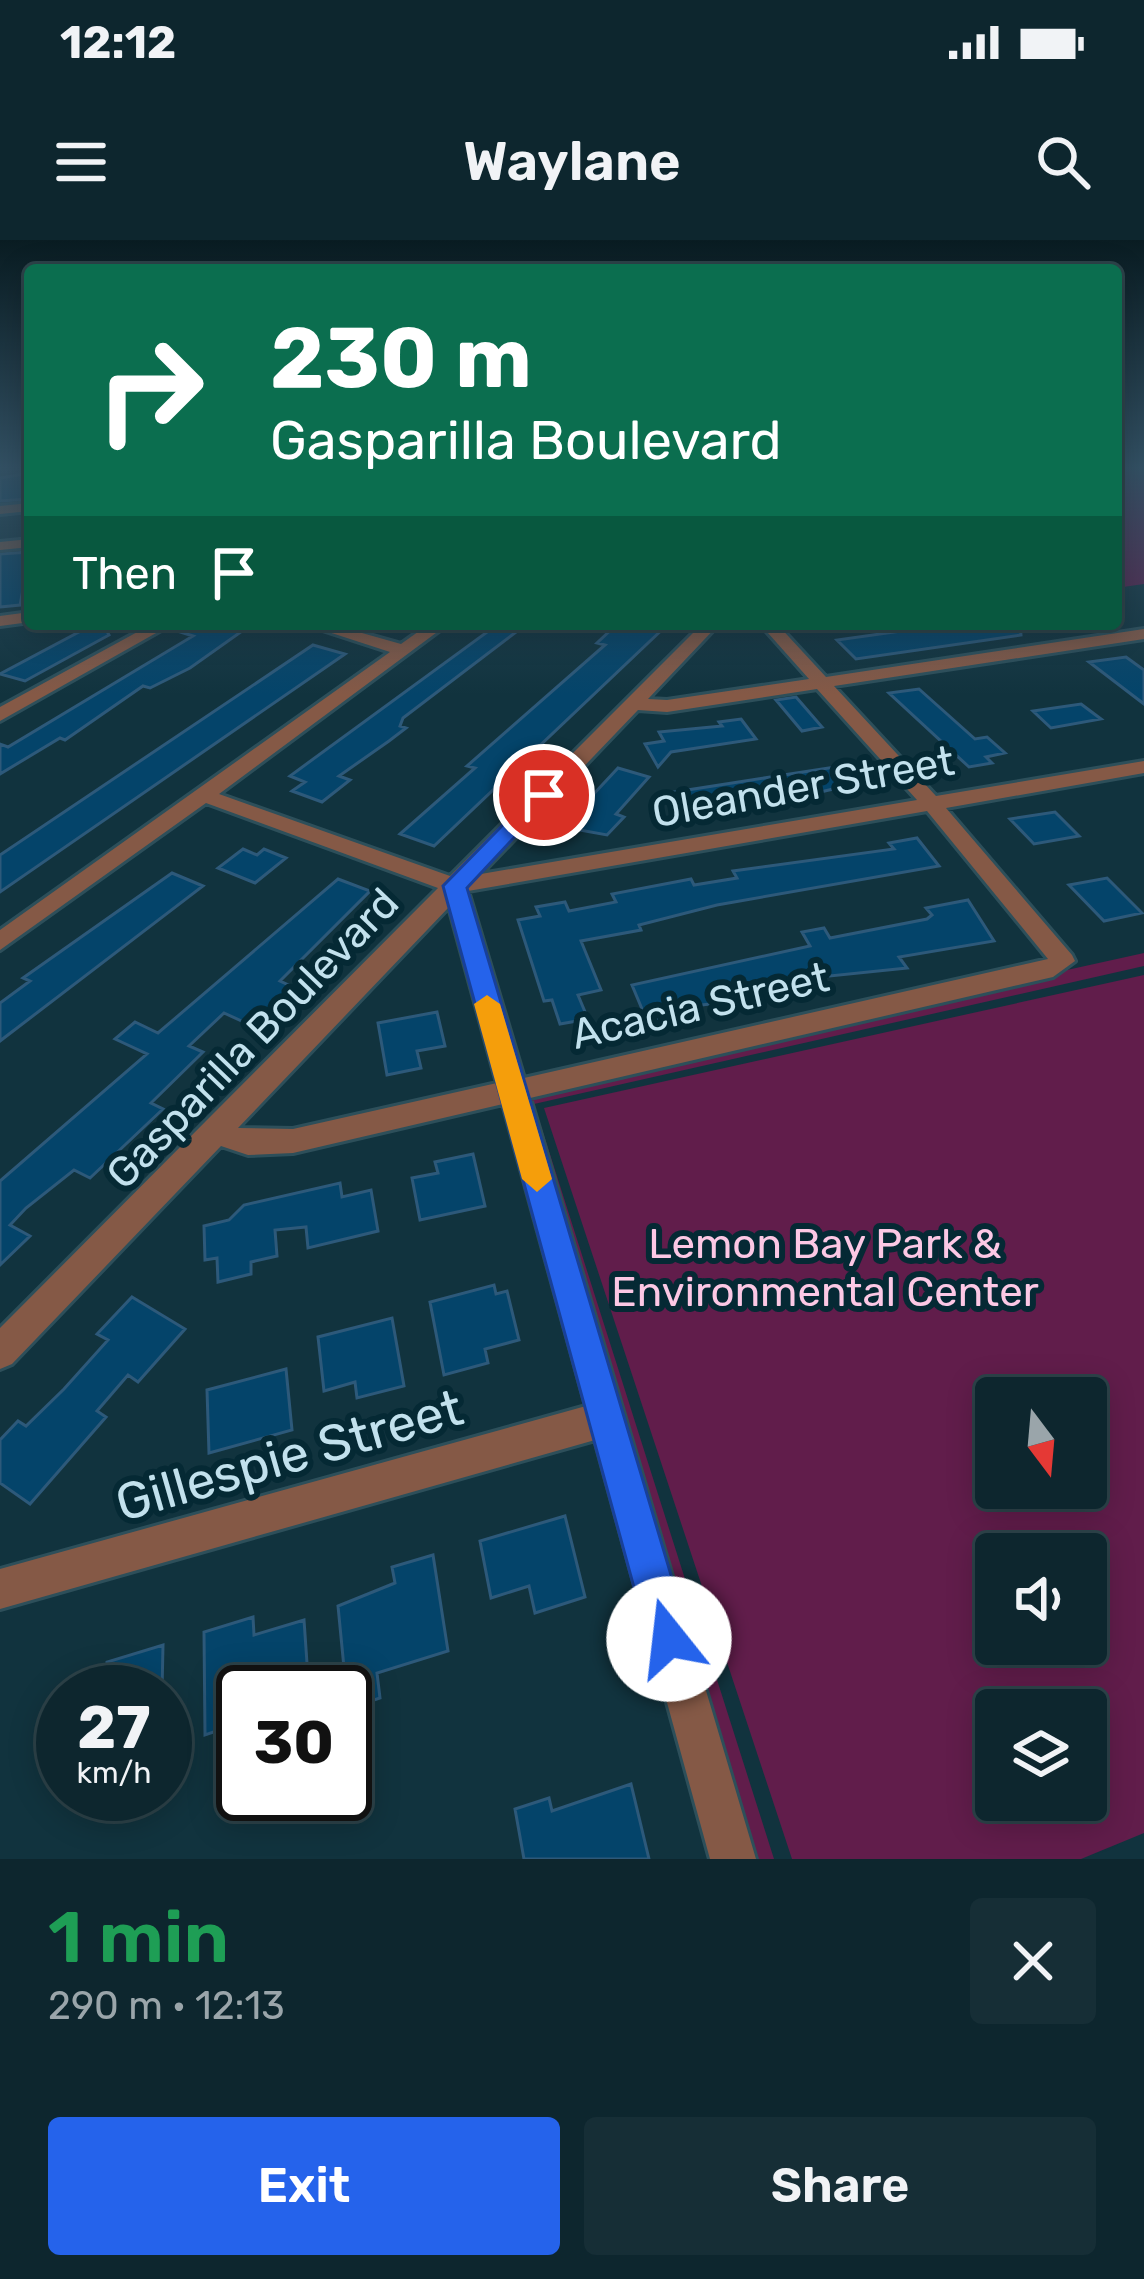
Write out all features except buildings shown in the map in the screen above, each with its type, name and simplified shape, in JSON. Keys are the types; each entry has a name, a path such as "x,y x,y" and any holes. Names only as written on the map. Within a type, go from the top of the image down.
{"street":[{"path":"0,716 153,630"},
{"path":"333,630 403,650"},
{"path":"0,942 431,630"},
{"name":"Gasparilla Boulevard","path":"0,1352 705,630"},
{"path":"774,630 931,803"},
{"path":"632,704 668,706 1144,634"},
{"name":"Oleander Street","path":"203,795 455,886 1144,767"},
{"name":"Acacia Street","path":"214,1132 248,1143 273,1144 1063,962 1063,954 931,803"},
{"path":"455,886 733,1859"},
{"name":"Gillespie Street","path":"0,1589 605,1418"}],"green space":[{"path":"1122,544 1144,544 1144,584 1122,587"},
{"path":"1144,953 1144,966 534,1104 774,1859 726,1859 504,1094"},
{"name":"Lemon Bay Park & Environmental Center","path":"1144,975 1144,1833 1081,1859 792,1859 544,1108"}],"slow traffic":[{"path":"487,1004 537,1179"}],"route":[{"path":"544,795 455,886 669,1639"}]}
